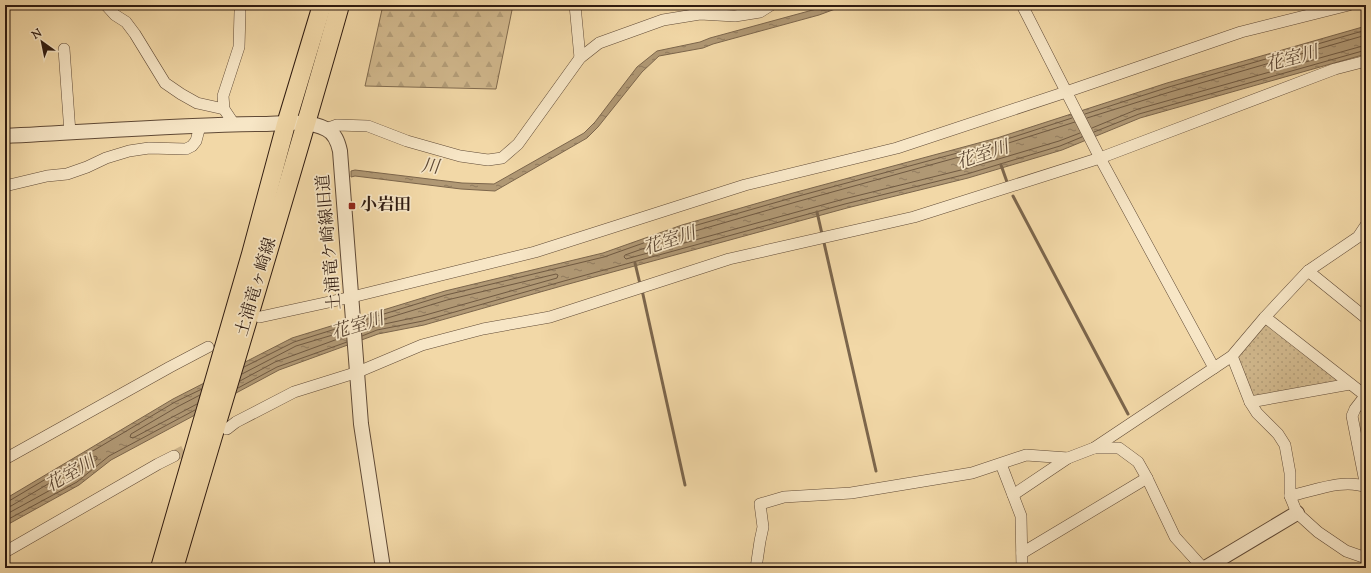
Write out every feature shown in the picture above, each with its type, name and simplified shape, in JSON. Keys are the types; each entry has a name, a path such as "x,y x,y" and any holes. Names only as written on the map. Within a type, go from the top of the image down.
{"main road":[{"name":"土浦竜ヶ崎線","path":"160,568 198,436 215,352 322,5"},
{"name":"土浦竜ヶ崎線","path":"174,568 221,428 239,347 340,5"}],"street":[{"path":"106,5 115,16 126,22 165,83 197,103 224,109"},
{"path":"575,5 580,58"},
{"path":"5,136 234,124 306,123 326,128 337,125 368,126 407,141 460,156 488,160 502,158 518,144 580,58 599,43 663,20 700,14 735,16 760,12 771,5"},
{"path":"1022,5 1100,158 1214,368"},
{"path":"260,317 352,301 535,252 745,185 897,148 1241,32 1349,5"},
{"path":"234,124 224,109 223,96 239,47 240,12"},
{"path":"64,49 70,133"},
{"path":"221,428 236,422 294,392 422,345 483,329 550,317 729,259 914,217 1100,158 1335,69 1366,61"},
{"path":"5,186 47,176 68,174 129,150 149,148 186,149 192,146 196,141 200,126"},
{"name":"土浦竜ケ崎線旧道","path":"326,128 334,135 338,142 340,151 358,369 361,424 383,568"},
{"path":"1013,495 1068,458 1094,448 1232,356 1265,317 1308,271 1362,240 1366,225"},
{"path":"1308,271 1366,318"},
{"path":"1265,317 1366,396 1355,409 1352,416 1366,487"},
{"path":"5,459 170,367 215,352"},
{"path":"1232,356 1250,402 1256,413 1278,434 1286,445 1290,473 1290,496 1297,513 1318,532 1346,551 1366,558"},
{"path":"1250,402 1350,384"},
{"path":"1094,448 1119,448 1138,462 1175,537 1204,568 1297,513"},
{"path":"756,568 763,527 760,504 784,498 851,493 964,474 1001,464 1010,459 1026,455 1068,458"},
{"path":"5,552 174,456"},
{"path":"1001,464 1021,516 1022,568"},
{"path":"1022,553 1147,478"},
{"path":"1290,496 1343,483 1358,484 1366,487"}],"green space":[{"path":"383,5 513,5 496,89 365,86"},
{"path":"1265,317 1350,384 1250,402 1232,356"}],"water":[{"path":"831,5 846,5 819,15 703,48 659,56 642,72 598,127 587,138 495,191 461,189 355,176 351,177 351,171 355,170 462,183 494,184 584,133 595,122 637,67 657,51 700,42"},
{"name":"花室川","path":"1366,26 1366,54 1140,118 1062,150 968,178 847,208 424,325 378,334 279,370 111,460 79,485 5,526 5,499 173,399 292,338 445,291 603,253 682,225 793,193 997,138 1167,83"}],"waterway":[{"name":"花室川","path":"1001,165 1007,182"},
{"path":"1013,196 1128,414"},
{"path":"817,212 876,471"},
{"path":"635,263 640,284"},
{"path":"642,290 685,485"}],"tunnel":[{"path":"174,456 197,444"}],"place":[{"name":"小岩田","path":"352,206"}],"water label":[{"name":"川","path":"430,168"}]}
